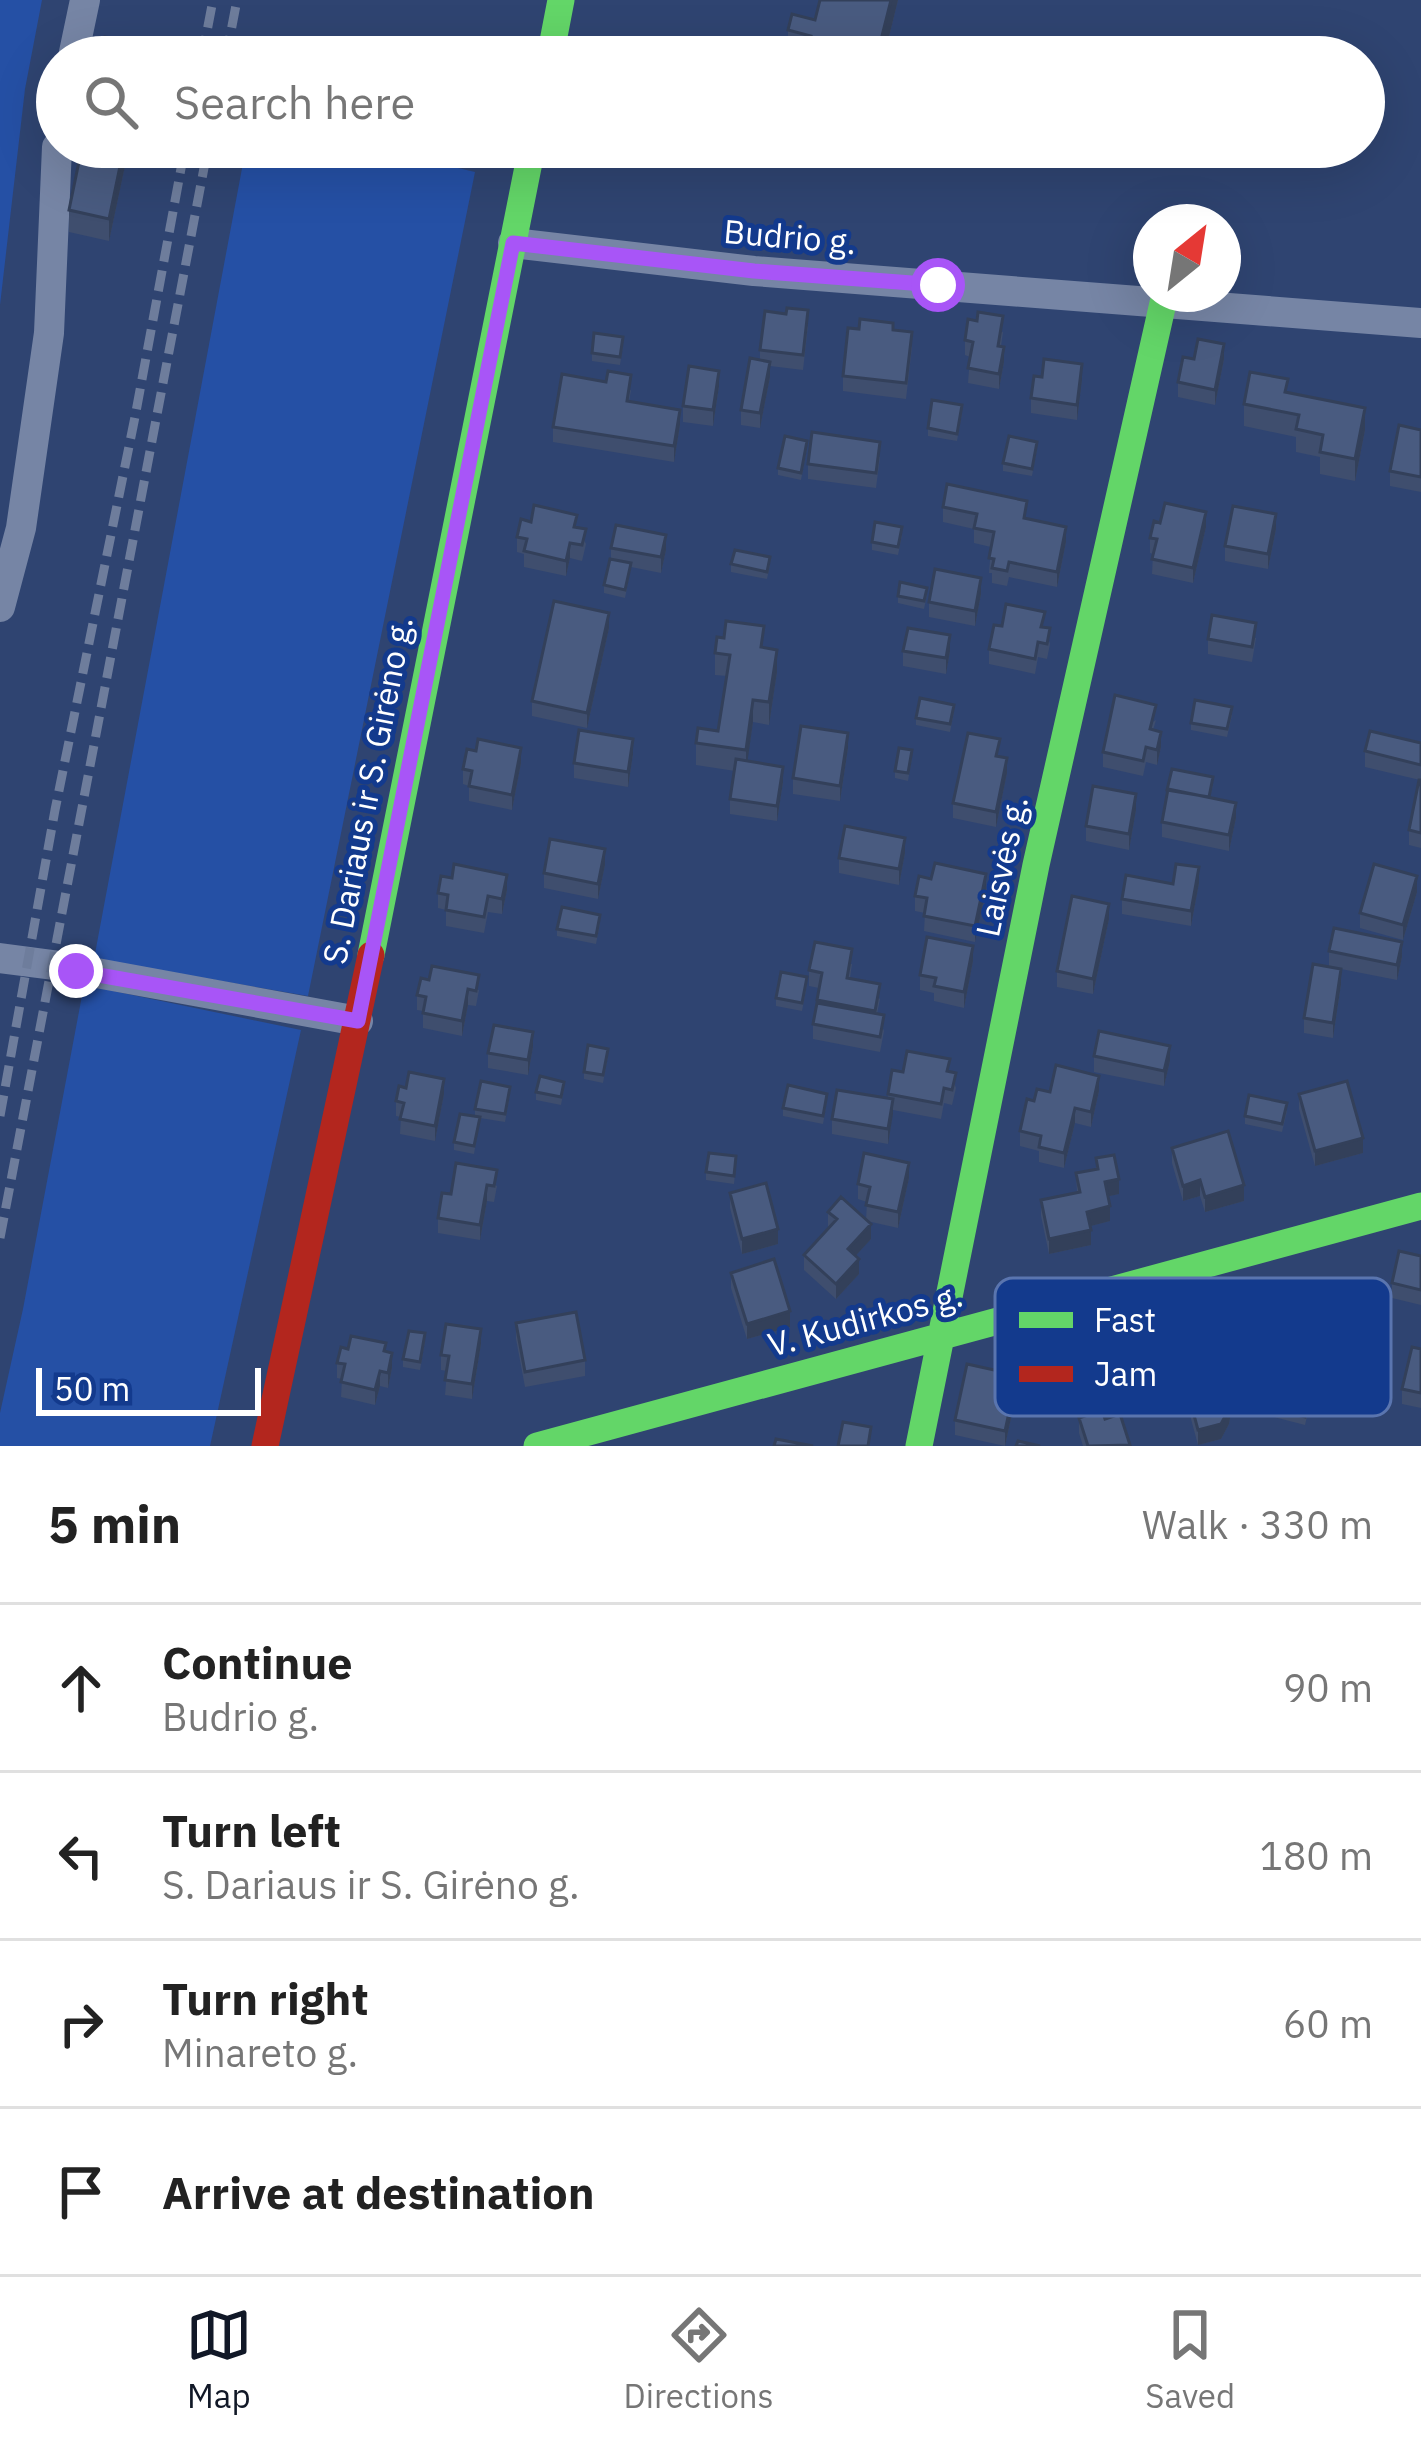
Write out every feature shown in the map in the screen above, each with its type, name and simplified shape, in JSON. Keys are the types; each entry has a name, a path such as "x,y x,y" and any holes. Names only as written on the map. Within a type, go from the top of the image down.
{"street":[{"path":"77,36 85,0"},
{"path":"554,36 561,0"},
{"path":"0,607 21,528 49,333 56,168"},
{"name":"S. Dariaus ir S. Girėno g.","path":"265,1446 358,1021 528,168"},
{"name":"Budrio g.","path":"513,243 754,271 1133,301"},
{"name":"Budrio g.","path":"1241,309 1421,323"},
{"name":"Laisvės g.","path":"920,1446 1036,865 1161,312"},
{"path":"0,958 358,1021"},
{"name":"V. Kudirkos g.","path":"1155,1278 1421,1206"},
{"name":"V. Kudirkos g.","path":"537,1446 995,1321"}],"shaded area":[{"path":"0,0 42,0 25,89 0,305"},
{"path":"242,168 458,168 475,172 308,996 94,959"},
{"path":"84,985 301,1030 210,1446 0,1446 0,1413"}],"building":[{"path":"820,0 891,0 882,36 811,36 788,30 792,14 815,20"},
{"path":"78,168 120,168 109,219 69,210"},
{"path":"787,308 808,310 803,355 760,350 765,311 786,314"},
{"path":"978,312 1003,316 999,374 968,368 973,342 965,340 968,319 977,321"},
{"path":"860,319 893,323 893,330 912,332 906,383 843,376 848,328 859,329"},
{"path":"594,333 623,337 620,357 592,353"},
{"path":"1198,339 1224,344 1215,390 1178,382 1183,357 1194,359"},
{"path":"750,358 770,362 760,413 741,410"},
{"path":"1044,359 1082,364 1077,405 1031,398 1034,376 1042,377"},
{"path":"689,366 719,371 713,410 683,406"},
{"path":"608,371 631,375 627,401 680,410 674,446 553,427 562,374 606,382"},
{"path":"1250,372 1288,379 1285,392 1365,408 1355,459 1320,452 1323,435 1296,429 1299,415 1244,404"},
{"path":"932,400 962,405 957,434 928,428"},
{"path":"1399,425 1421,430 1421,477 1390,471"},
{"path":"812,432 880,442 876,473 808,464"},
{"path":"785,436 807,441 801,473 778,468"},
{"path":"1009,436 1037,442 1032,469 1003,463"},
{"path":"947,484 1027,501 1024,518 1066,527 1057,572 1009,562 1007,571 992,568 994,532 974,528 977,514 943,507"},
{"path":"1165,503 1206,512 1193,568 1152,559 1157,539 1150,538"},
{"path":"534,505 577,515 574,527 586,529 582,545 570,543 566,561 524,551 527,539 517,537 521,519 531,522"},
{"path":"1233,506 1276,514 1268,554 1225,546"},
{"path":"875,522 902,527 898,547 872,542"},
{"path":"616,525 666,535 661,557 611,548"},
{"path":"735,550 770,557 767,572 731,564"},
{"path":"610,559 631,563 625,590 604,585"},
{"path":"935,569 981,578 975,611 929,602"},
{"path":"900,582 927,588 924,601 898,596"},
{"path":"554,601 609,613 587,713 532,701"},
{"path":"1006,604 1045,612 1041,627 1050,628 1047,644 1038,642 1035,659 989,649 994,625 1002,626"},
{"path":"1212,615 1256,623 1252,647 1208,639"},
{"path":"726,621 764,626 761,647 777,650 769,702 753,700 746,750 696,743 698,728 718,731 730,655 715,653 717,637 724,638"},
{"path":"908,628 950,635 946,658 903,651"},
{"path":"1115,695 1156,705 1150,729 1161,732 1157,750 1146,747 1143,761 1103,752"},
{"path":"920,698 954,705 950,724 916,718"},
{"path":"1195,700 1232,707 1227,729 1191,723"},
{"path":"801,726 848,733 840,786 793,778"},
{"path":"579,730 633,739 628,772 574,763"},
{"path":"1370,731 1421,743 1421,765 1365,751"},
{"path":"968,733 1000,739 996,756 1007,758 996,812 953,803"},
{"path":"478,739 521,748 512,795 469,786 472,771 463,769 467,749 476,751"},
{"path":"899,748 912,750 908,773 895,771"},
{"path":"736,759 783,767 777,806 730,799"},
{"path":"1172,769 1213,777 1209,797 1167,790"},
{"path":"1421,780 1421,833 1409,830"},
{"path":"1093,786 1136,794 1129,834 1086,826"},
{"path":"1168,789 1236,803 1229,835 1162,822"},
{"path":"845,826 905,838 899,869 839,858"},
{"path":"550,839 605,849 598,884 544,873"},
{"path":"935,863 986,874 975,926 924,916 927,898 915,896 919,876 931,879"},
{"path":"454,864 507,875 502,899 488,896 484,917 446,910 448,895 438,893 441,876 452,878"},
{"path":"1176,864 1199,867 1191,911 1122,899 1126,875 1173,884"},
{"path":"1374,864 1417,876 1403,925 1360,913"},
{"path":"1072,896 1109,904 1093,979 1057,971"},
{"path":"562,907 600,915 596,936 557,929"},
{"path":"1334,928 1402,942 1397,965 1329,951"},
{"path":"927,937 973,946 964,992 934,986 936,978 920,975"},
{"path":"815,942 852,949 847,978 880,984 875,1011 817,1000 822,973 809,970"},
{"path":"1313,964 1341,969 1333,1023 1304,1018"},
{"path":"432,966 479,975 476,991 468,989 462,1021 423,1013 426,997 417,995 421,978 429,980"},
{"path":"781,972 807,977 802,1003 776,998"},
{"path":"817,1003 884,1015 880,1037 813,1024"},
{"path":"494,1025 533,1032 528,1060 488,1053"},
{"path":"1099,1031 1170,1046 1164,1071 1094,1056"},
{"path":"588,1045 608,1049 603,1075 584,1072"},
{"path":"907,1051 950,1059 947,1071 956,1073 952,1090 944,1088 941,1104 888,1094 892,1070 903,1072"},
{"path":"1056,1065 1099,1076 1091,1112 1075,1108 1064,1153 1039,1147 1041,1136 1020,1131 1027,1099 1034,1101 1037,1089 1050,1092"},
{"path":"409,1072 444,1079 435,1126 400,1119 404,1103 396,1101 399,1086 406,1088"},
{"path":"540,1076 564,1082 561,1097 536,1092"},
{"path":"481,1081 510,1087 505,1114 475,1109"},
{"path":"1347,1081 1363,1138 1315,1151 1299,1094"},
{"path":"788,1085 827,1094 823,1116 783,1108"},
{"path":"837,1090 893,1099 888,1129 832,1119"},
{"path":"1249,1095 1287,1103 1282,1124 1245,1116"},
{"path":"460,1114 480,1117 474,1146 454,1142"},
{"path":"1228,1131 1244,1185 1205,1197 1200,1180 1183,1186 1172,1148"},
{"path":"709,1153 736,1156 734,1176 706,1172"},
{"path":"864,1153 909,1163 898,1212 866,1205 870,1187 858,1184"},
{"path":"1114,1155 1119,1179 1105,1182 1110,1206 1087,1212 1091,1230 1049,1239 1041,1200 1080,1192 1076,1173 1098,1169 1096,1158"},
{"path":"456,1163 497,1170 494,1186 487,1185 480,1225 438,1218 442,1193 451,1194"},
{"path":"766,1183 778,1229 742,1239 730,1193"},
{"path":"841,1197 871,1224 848,1249 859,1259 836,1284 804,1255 837,1219 828,1212"},
{"path":"1399,1251 1421,1256 1421,1290 1392,1283"},
{"path":"774,1259 790,1311 747,1324 731,1273"},
{"path":"576,1312 585,1360 525,1372 516,1323"},
{"path":"446,1324 481,1329 472,1384 445,1380 449,1356 441,1355"},
{"path":"409,1331 425,1333 420,1362 403,1359"},
{"path":"351,1336 386,1343 384,1351 392,1353 388,1373 380,1371 375,1390 341,1382 345,1364 337,1363 341,1347 348,1349"},
{"path":"1412,1347 1421,1349 1421,1393 1402,1389"},
{"path":"967,1364 995,1370 995,1416 1008,1416 1005,1431 955,1420"},
{"path":"1121,1416 1130,1445 1088,1446 1079,1418"},
{"path":"1194,1416 1225,1416 1221,1424 1198,1430"},
{"path":"843,1422 871,1427 868,1446 838,1446"},
{"path":"776,1439 813,1446 774,1446"}],"railway":[{"path":"206,36 213,0"},
{"path":"230,36 237,0"},
{"path":"0,1116 181,168"},
{"path":"0,1238 204,168"}],"traffic: fast":[{"path":"554,36 561,0"},
{"path":"371,955 528,168"},
{"path":"919,1446 1036,865 1161,312"},
{"path":"1156,1278 1421,1206"},
{"path":"537,1446 995,1322"}],"traffic: jam":[{"path":"265,1446 371,955"}],"route":[{"path":"76,971 358,1021 513,243 754,271 938,285"}]}
